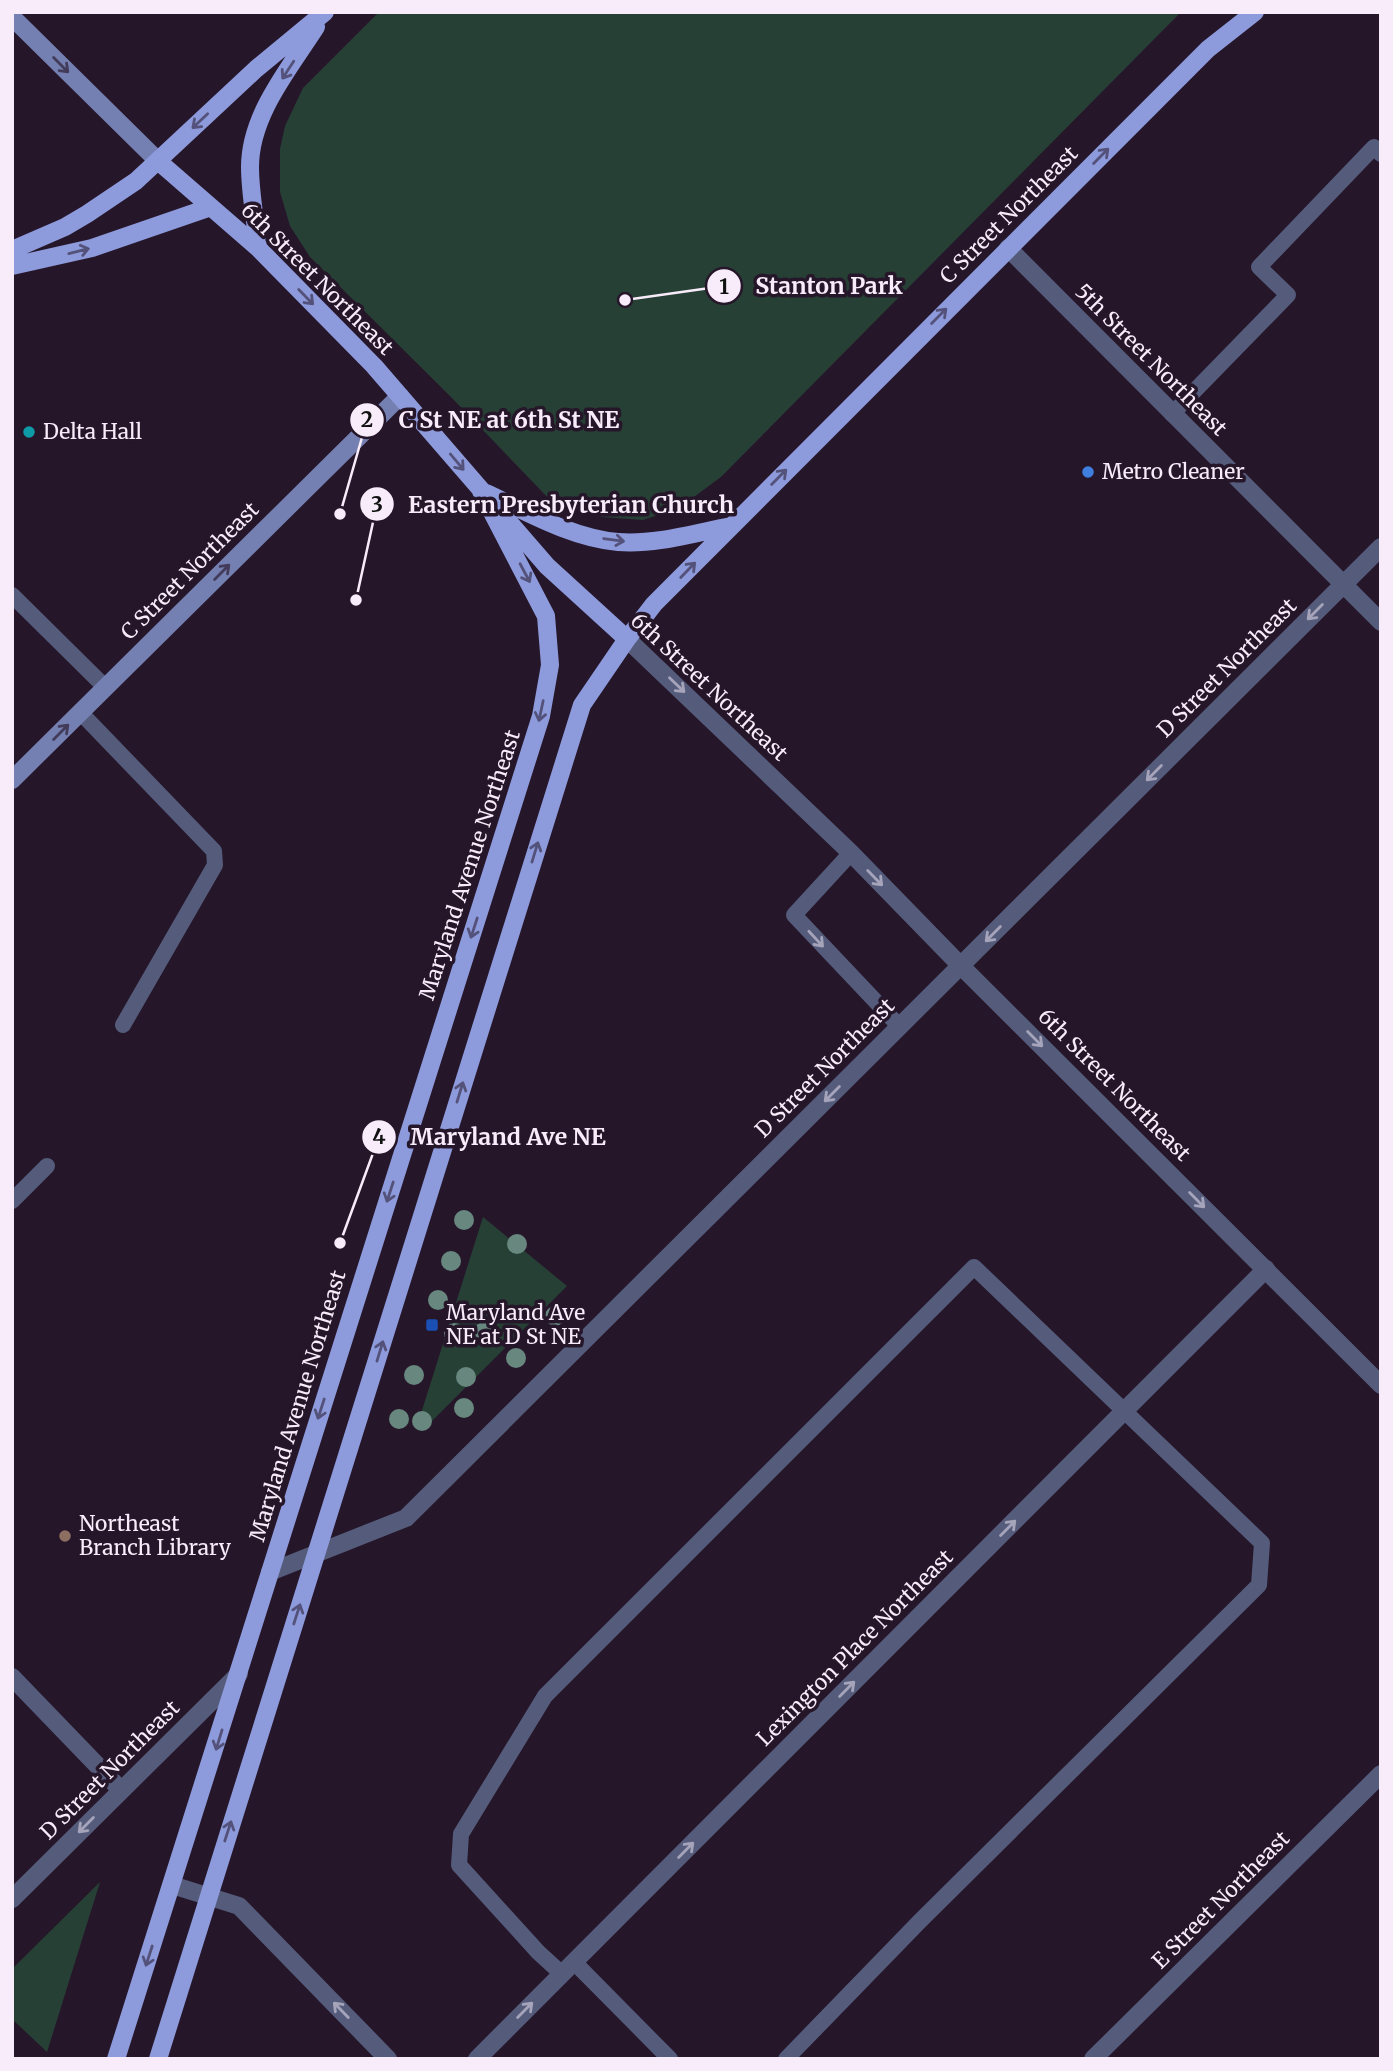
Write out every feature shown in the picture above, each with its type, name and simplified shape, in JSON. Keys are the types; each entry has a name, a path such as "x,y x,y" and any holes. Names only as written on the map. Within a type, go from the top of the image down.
{"main road":[{"path":"12,250 88,214 136,181 256,69 325,12"},
{"path":"258,248 250,166 258,128 274,92 325,12"},
{"path":"1208,49 1233,12"},
{"name":"C Street Northeast","path":"627,639 654,604 1008,248 1208,49 1255,12"},
{"name":"6th Street Northeast","path":"12,17 158,162 258,248 374,366 547,566 627,639"},
{"path":"12,266 92,248 211,207"},
{"name":"C Street Northeast","path":"12,780 400,396"},
{"path":"481,491 569,530 615,542 664,539 731,526"},
{"name":"Maryland Avenue Northeast","path":"116,2059 541,716 550,665 546,616 481,491"},
{"path":"158,2059 573,727 582,705 627,639"}],"street":[{"name":"5th Street Northeast","path":"1008,248 1381,622"},
{"name":"D Street Northeast","path":"270,1572 406,1518 1381,547"},
{"name":"6th Street Northeast","path":"627,639 851,853 1381,1385"},
{"name":"Lexington Place Northeast","path":"477,2059 1266,1269"},
{"name":"D Street Northeast","path":"12,1899 239,1674"},
{"path":"12,1677 121,1790"},
{"name":"E Street Northeast","path":"1093,2059 1381,1774"},
{"path":"172,1885 239,1906 388,2059"}],"lane":[{"path":"1172,414 1288,295 1259,267 1374,147 1381,154"},
{"path":"12,595 105,688"},
{"path":"80,712 214,851 215,865 123,1025"},
{"path":"851,853 794,915 899,1026"},
{"path":"12,1200 47,1166"},
{"path":"670,2059 568,1968 538,1952 459,1865 461,1834 545,1696 974,1267 1262,1543 1259,1585 911,1930 786,2059"}],"green space":[{"path":"379,12 1181,12 721,477 679,508 643,520 602,517 552,502 310,257 290,226 280,192 280,149 285,126 303,88"},
{"path":"483,1217 567,1286 424,1429 418,1423"},
{"path":"100,1882 47,2052 12,2019 12,1969"}],"place":[{"name":"Stanton Park","path":"625,300"},
{"name":"Delta Hall","path":"29,432"},
{"name":"Metro Cleaner","path":"1088,472"},
{"name":"C St NE at 6th St NE","path":"340,514"},
{"name":"Eastern Presbyterian Church","path":"356,600"},
{"name":"Maryland Ave NE","path":"340,1243"},
{"name":"Maryland Ave NE at D St NE","path":"432,1325"},
{"name":"Northeast Branch Library","path":"65,1536"}]}
